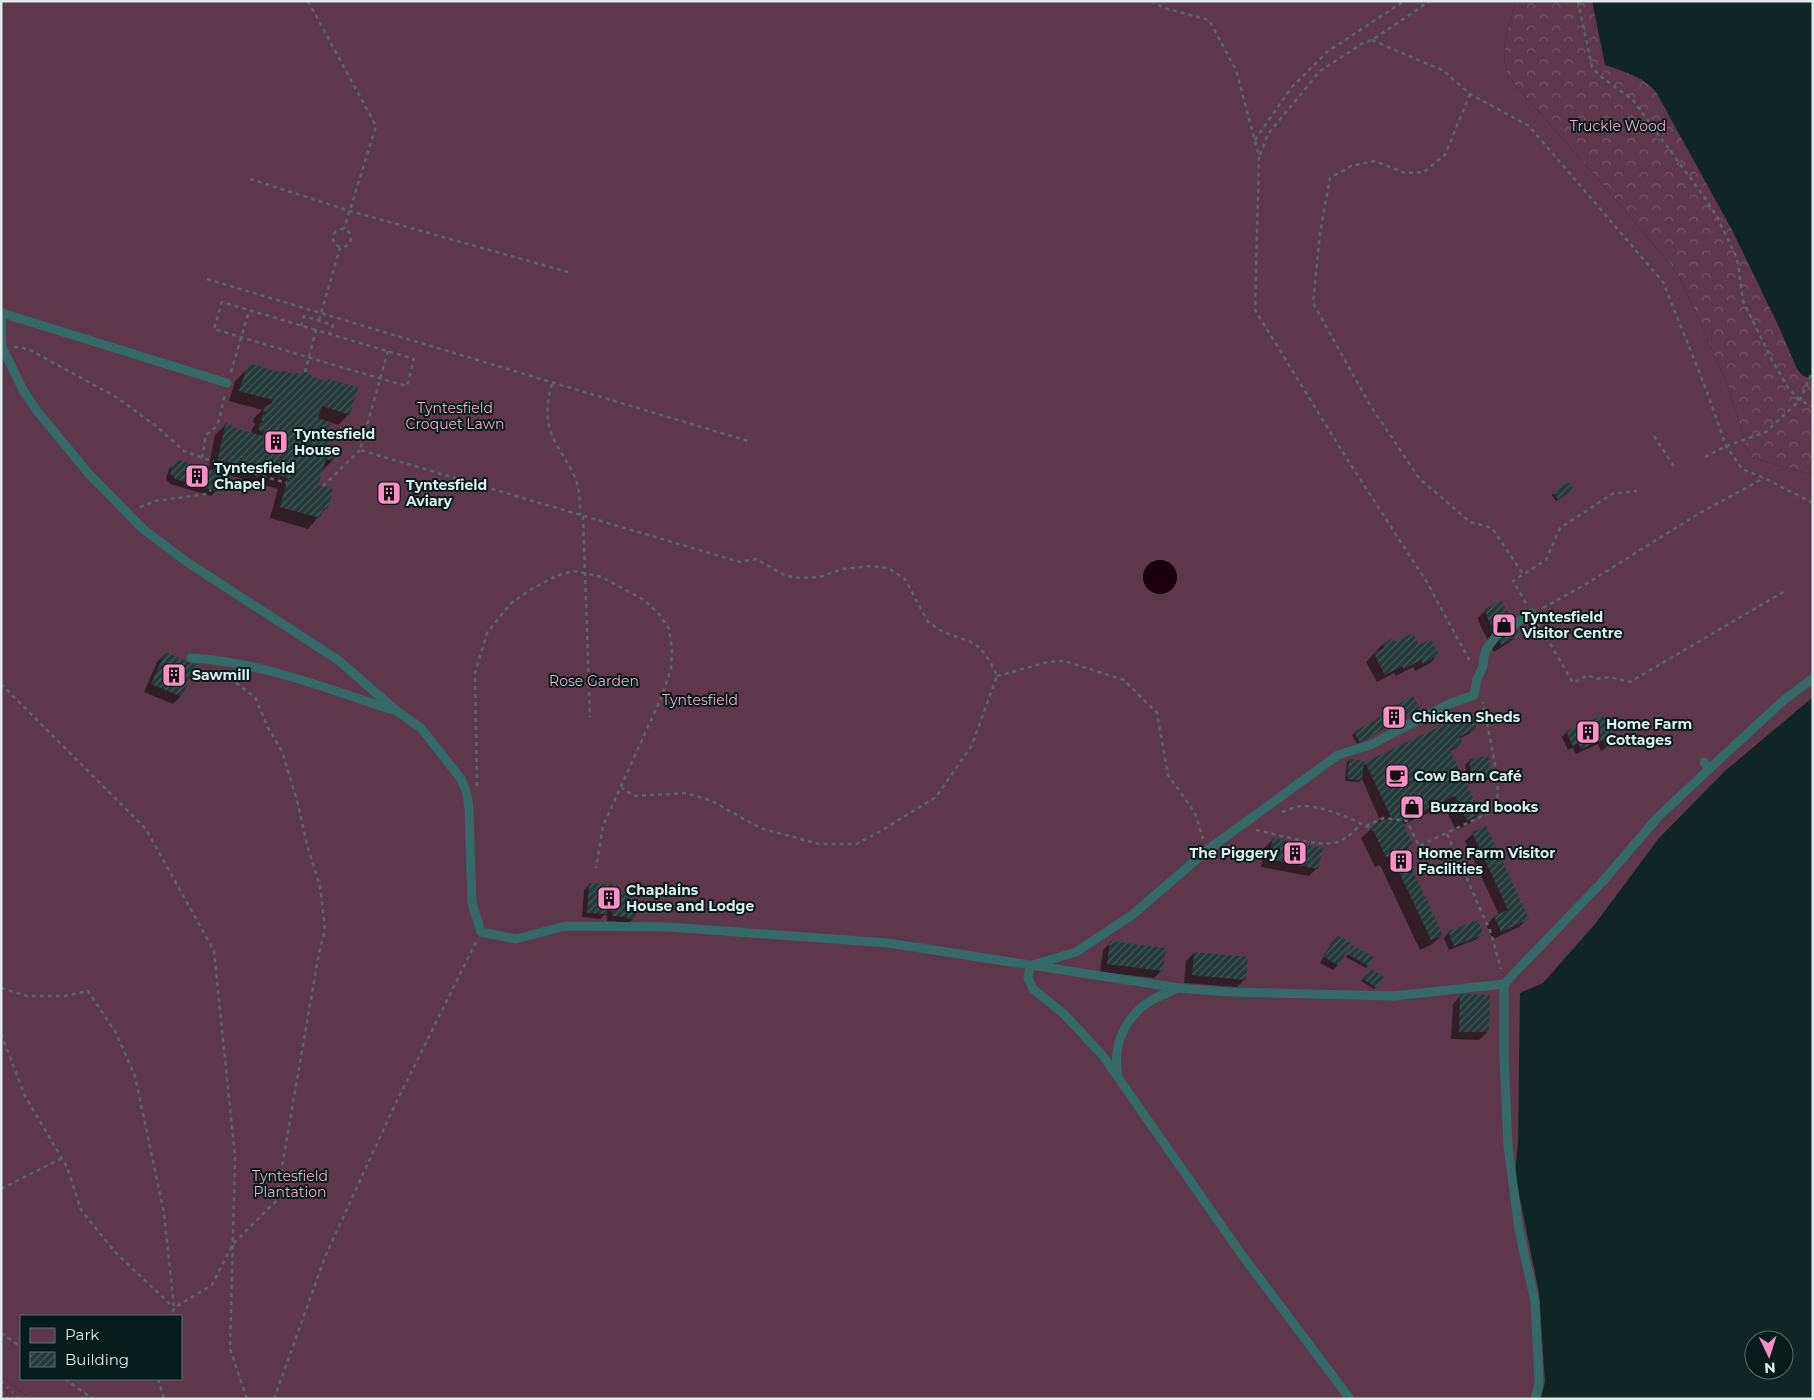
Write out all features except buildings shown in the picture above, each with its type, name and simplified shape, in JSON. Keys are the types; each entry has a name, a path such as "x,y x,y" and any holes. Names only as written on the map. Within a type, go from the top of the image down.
{"lane":[{"path":"227,383 2,313 2,347 13,366 23,390 37,411 89,474 133,520 187,562 338,660 398,712 420,728 461,779 467,794 472,903 481,932 516,940 565,926 669,927 888,943 1179,988 1260,994 1393,996 1504,984 1604,880 1706,765 1813,678"},
{"path":"1030,966 1076,952 1132,915 1210,848 1338,755 1370,746 1449,704 1474,696 1477,678 1483,666 1487,648 1497,635 1532,613"},
{"path":"191,658 213,659 249,666 324,687 398,712"},
{"path":"1030,966 1028,978 1032,989 1064,1014 1103,1056 1242,1255 1350,1399"},
{"path":"1504,984 1504,1058 1508,1146 1519,1230 1535,1302 1538,1383 1535,1399"},
{"path":"1119,1079 1116,1053 1119,1039 1131,1018 1150,1001 1179,988"}],"path":[{"path":"308,1 376,126 344,229"},
{"path":"1151,1 1164,8 1209,20 1236,70 1260,156 1255,310 1428,584 1474,668 1477,678"},
{"path":"1255,140 1290,88 1327,52 1404,1"},
{"path":"1260,156 1268,134 1320,71 1363,43 1372,40 1430,1"},
{"path":"1578,1 1592,67 1600,76 1633,100 1718,217 1738,264 1743,301 1748,313 1789,390 1800,400 1813,407"},
{"path":"1372,40 1444,71 1470,94 1529,126 1663,282 1706,389 1726,446 1742,469 1813,503"},
{"path":"1470,94 1444,155 1424,172 1405,173 1375,161 1351,166 1330,178 1320,233 1313,303 1370,405 1419,478 1470,522 1492,528 1523,574"},
{"path":"250,179 350,211 568,272"},
{"path":"344,229 350,233 352,239 349,245 340,248 334,243 333,237 336,230 344,229"},
{"path":"319,320 340,248"},
{"path":"207,279 748,441"},
{"path":"222,302 301,326 414,359 407,386 214,328 222,302"},
{"path":"202,458 206,435 216,427 219,420 227,383 249,311"},
{"path":"301,326 304,316 319,320 333,325 330,334"},
{"path":"305,372 316,330"},
{"path":"2,347 20,346 30,350 116,397 156,426 184,451 217,463"},
{"path":"324,486 360,450 388,351"},
{"path":"1705,457 1726,446 1766,432 1800,400 1813,370"},
{"path":"552,383 549,394 548,419 551,432 576,480 580,503 585,572 590,717"},
{"path":"1654,436 1675,468"},
{"path":"360,450 740,562 756,560 786,576 820,577 844,569 869,566 888,568 905,579 928,622 943,632 969,641 980,648 990,661 997,676 972,745 936,798 856,844 819,844 760,828 712,801 686,792 634,796 622,788"},
{"path":"224,465 287,483"},
{"path":"1532,613 1554,603 1698,514 1764,478"},
{"path":"133,520 139,508 155,501 206,494 211,490"},
{"path":"1637,491 1612,494 1560,528 1546,560 1513,581 1573,683 1588,675 1596,679 1610,677 1630,682 1785,591"},
{"path":"476,794 478,776 475,674 487,633 510,604 530,590 556,576 574,571 602,577 644,600 659,614 668,629 671,640 670,669 662,698 603,826 596,868"},
{"path":"997,676 1048,662 1064,661 1124,680 1157,713 1168,776 1195,813 1205,843 1210,848"},
{"path":"174,1308 212,1285 233,1244 276,1202 324,930 320,886 282,751 268,728 255,698 221,671"},
{"path":"1,684 146,829 214,951 235,1157 230,1349 247,1399"},
{"path":"1366,826 1384,818 1407,821 1419,846 1497,809 1498,780 1482,697"},
{"path":"1274,814 1301,806 1328,811 1361,823 1373,830"},
{"path":"1240,826 1320,843 1334,843 1353,833 1361,823"},
{"path":"1409,835 1413,833"},
{"path":"1447,834 1492,933 1504,984"},
{"path":"274,1399 325,1257 391,1113 481,932"},
{"path":"1,988 27,996 65,996 88,991 116,1033 135,1076 164,1213 174,1308 172,1315"},
{"path":"1,1034 25,1096 67,1167 81,1210 115,1252 174,1308"},
{"path":"1,1189 62,1158"},
{"path":"1,1333 20,1346"},
{"path":"66,1380 93,1399"},
{"path":"158,1380 164,1399"}],"green space":[{"name":"Tyntesfield","path":"1,1 1516,1 1504,50 1506,70 1510,79 1599,180 1670,264 1682,282 1728,386 1749,454 1753,458 1813,475 1813,697 1725,771 1659,838 1595,924 1543,983 1520,993 1518,1143 1515,1174 1539,1293 1545,1382 1541,1399 30,1399 1,1376"},
{"name":"Truckle Wood","path":"1516,1 1592,1 1605,65 1639,78 1656,92 1732,230 1797,369 1802,375 1813,380 1813,475 1753,458 1749,454 1728,386 1682,282 1670,264 1599,180 1510,79 1506,70 1504,50"},
{"path":"1,1376 30,1399 1,1399"}],"shaded area":[{"path":"1160,560 1167,561 1172,565 1176,570 1176,584 1172,589 1167,593 1160,594 1153,593 1148,589 1144,584 1143,577 1144,570 1148,565 1153,561"}],"place":[{"name":"Tyntesfield House","path":"276,442"},
{"name":"Tyntesfield Chapel","path":"197,476"},
{"name":"Tyntesfield Aviary","path":"389,493"},
{"name":"Tyntesfield Visitor Centre","path":"1504,625"},
{"name":"Sawmill","path":"174,675"},
{"name":"Chicken Sheds","path":"1394,717"},
{"name":"Home Farm Cottages","path":"1588,732"},
{"name":"Cow Barn Café","path":"1397,776"},
{"name":"Buzzard books","path":"1412,807"},
{"name":"The Piggery","path":"1295,853"},
{"name":"Home Farm Visitor Facilities","path":"1401,861"},
{"name":"Chaplains House and Lodge","path":"609,898"}],"park label":[{"name":"Tyntesfield Croquet Lawn","path":"455,416"},
{"name":"Rose Garden","path":"594,681"},
{"name":"Tyntesfield Plantation","path":"290,1184"}]}
